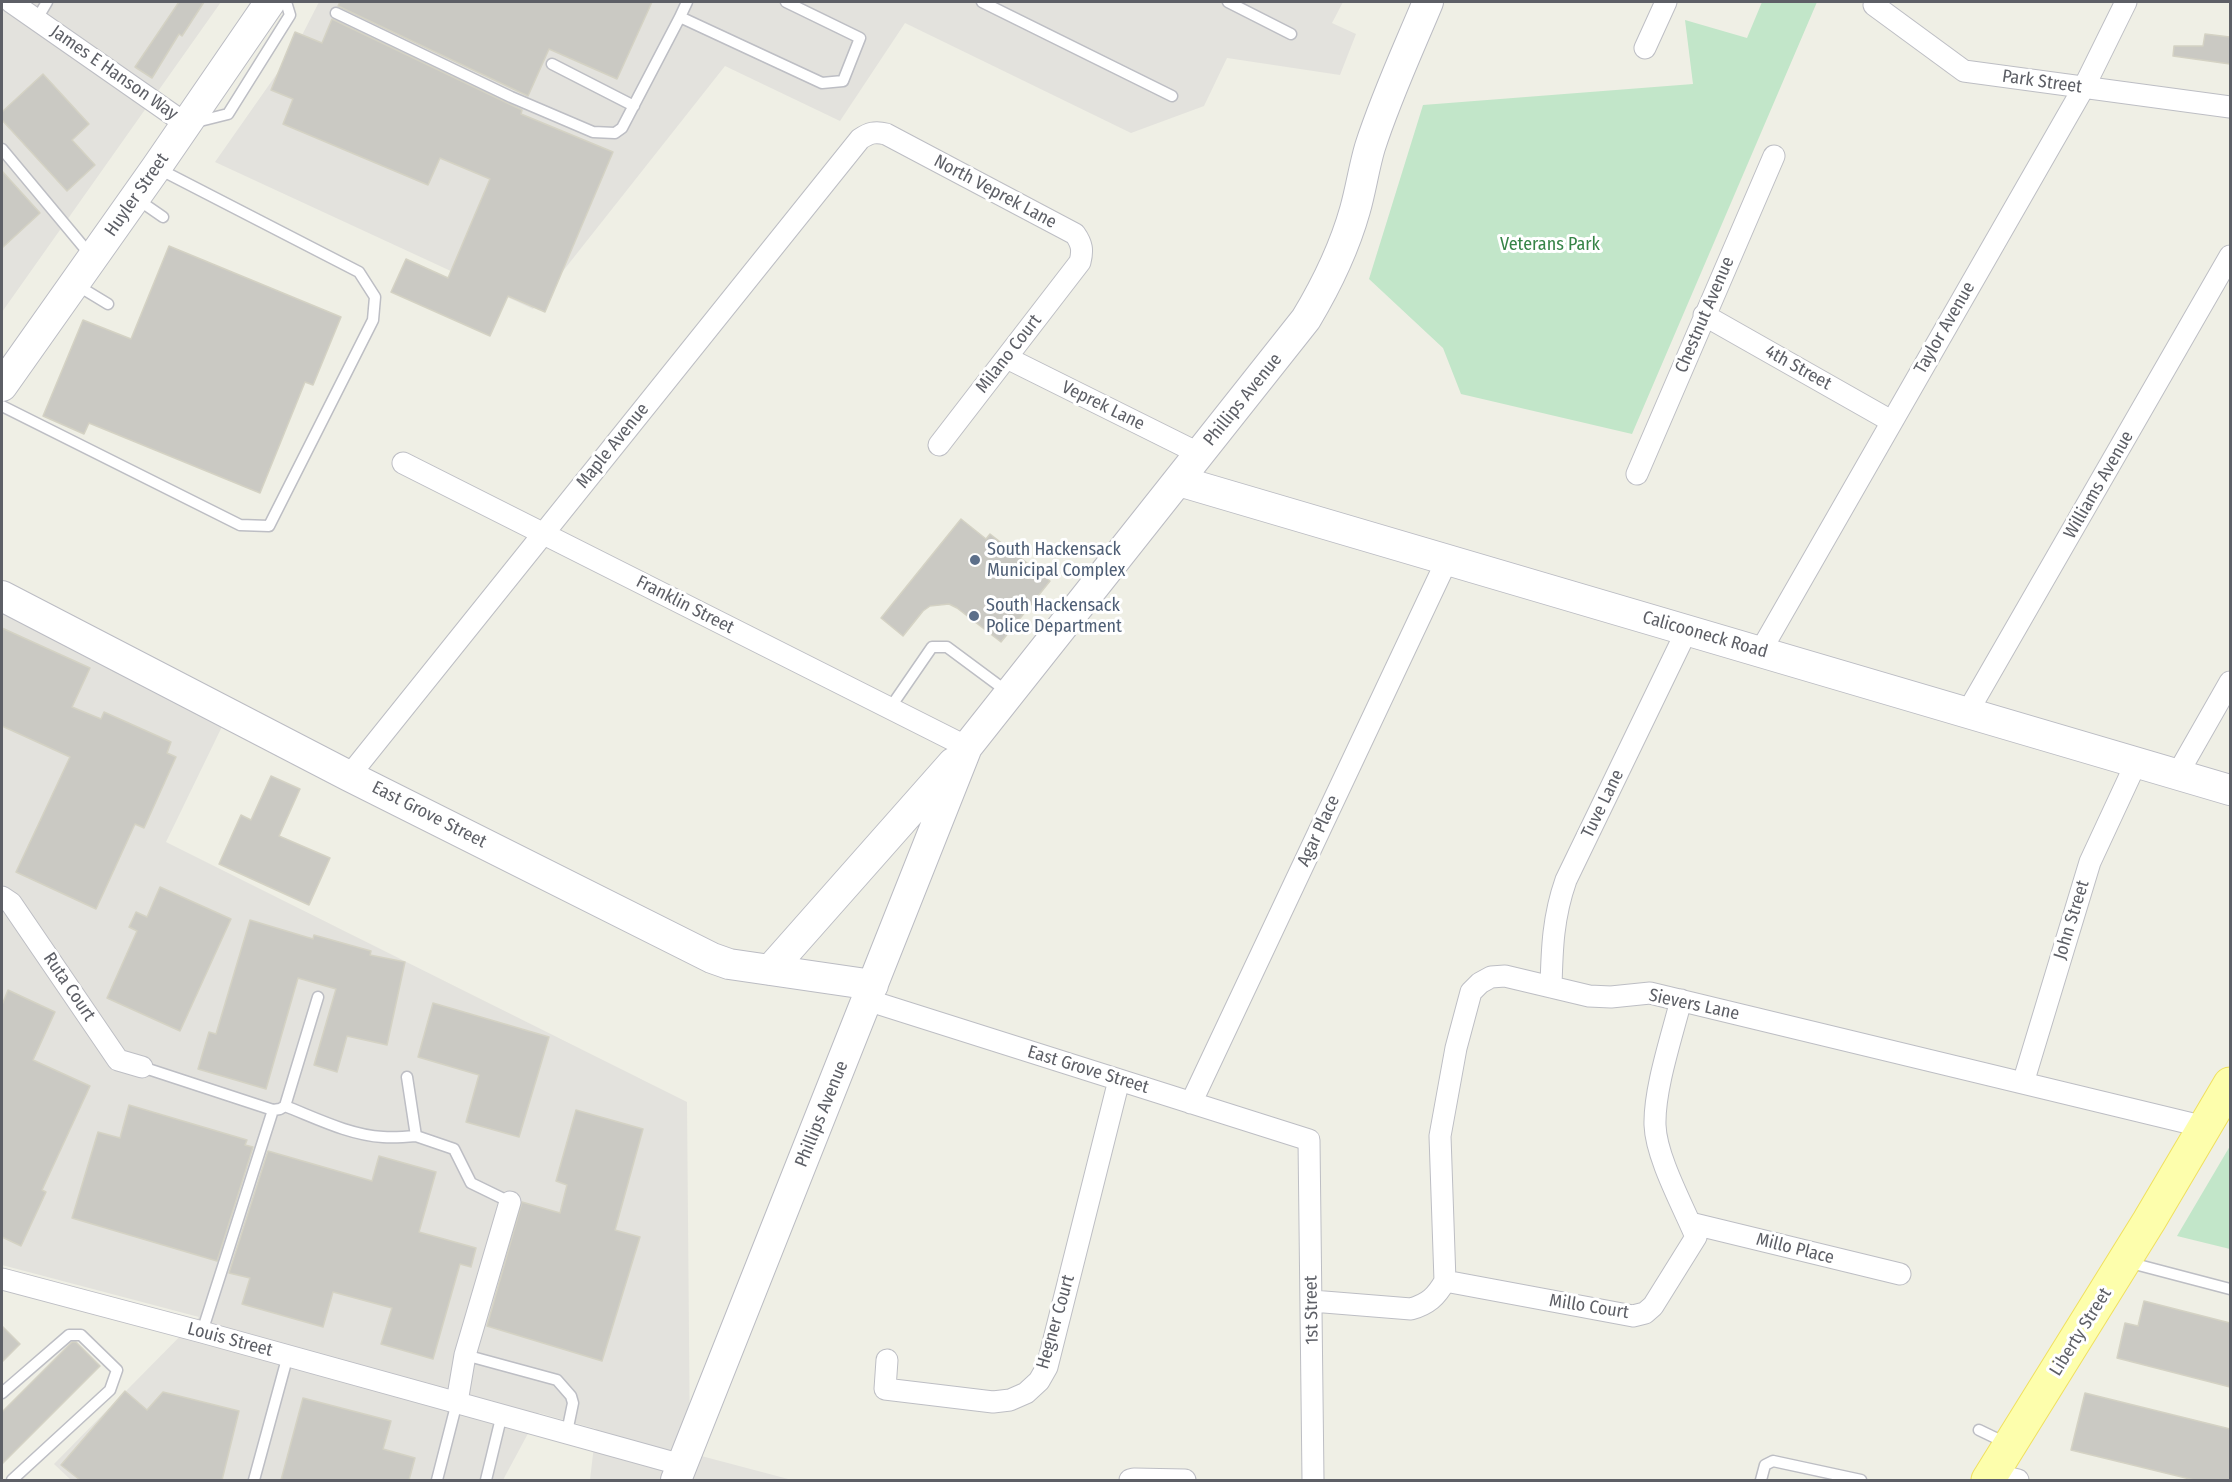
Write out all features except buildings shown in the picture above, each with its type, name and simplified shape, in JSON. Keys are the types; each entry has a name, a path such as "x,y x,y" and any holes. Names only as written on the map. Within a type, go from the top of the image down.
{"main road":[{"name":"Liberty Street","path":"1999,1478 2010,1445 2230,1084"}],"street":[{"name":"James E Hanson Way","path":"11,2 42,10 57,34 186,124"},
{"name":"Huyler Street","path":"2,386 270,2"},
{"name":"Phillips Avenue","path":"770,970 967,747 1295,334 1329,280 1350,227 1370,149 1384,107 1428,2"},
{"path":"1645,48 1666,2"},
{"name":"Taylor Avenue","path":"1760,652 2084,87 2126,2"},
{"name":"Park Street","path":"1874,5 1964,71 2230,107"},
{"name":"Maple Avenue","path":"349,776 860,139 868,133 886,134"},
{"name":"North Veprek Lane","path":"886,134 1075,234 1081,242 1083,252 1078,264"},
{"name":"Chestnut Avenue","path":"1637,474 1774,156"},
{"name":"Williams Avenue","path":"1966,713 2230,256"},
{"name":"Milano Court","path":"939,445 1078,264"},
{"name":"4th Street","path":"1704,315 1892,421"},
{"name":"Veprek Lane","path":"1006,358 1200,454"},
{"name":"Franklin Street","path":"403,463 967,747"},
{"name":"Calicooneck Road","path":"1179,481 2230,790"},
{"name":"Agar Place","path":"1191,1102 1448,560"},
{"name":"East Grove Street","path":"2,596 349,776 712,958 870,993 1119,1080 1309,1140"},
{"name":"Tuve Lane","path":"1551,987 1552,935 1557,905 1566,880 1687,630"},
{"path":"2177,775 2230,682"},
{"name":"Phillips Avenue","path":"679,1473 967,747"},
{"name":"John Street","path":"2023,1083 2090,861 2136,763"},
{"name":"Ruta Court","path":"2,897 11,903 118,1060 142,1067"},
{"name":"Sievers Lane","path":"1445,1281 1440,1136 1467,1001 1471,992 1491,977 1505,976 1589,996 1611,997 1650,993 2205,1127"},
{"name":"Millo Court","path":"1445,1281 1633,1316 1645,1313 1653,1306 1696,1237 1659,1149 1655,1126 1657,1099 1681,1000"},
{"name":"Hegner Court","path":"887,1360 885,1389 993,1402 1010,1400 1026,1393 1039,1381 1047,1367 1119,1080"},
{"name":"1st Street","path":"1309,1140 1313,1480"},
{"path":"457,1402 465,1355 510,1202"},
{"name":"Millo Place","path":"1690,1223 1900,1274"},
{"path":"1312,1300 1411,1309 1425,1304 1437,1295 1445,1281"},
{"name":"Louis Street","path":"5,1284 202,1332 567,1432 679,1473"},
{"path":"1130,1480 1185,1480"}],"lane":[{"path":"186,124 228,114 291,15 286,2"},
{"path":"336,13 511,97 593,132 615,133 622,128 687,2"},
{"path":"680,17 822,83 843,81 860,38 786,2"},
{"path":"982,2 1172,96"},
{"path":"1228,2 1291,33"},
{"path":"552,64 634,106"},
{"path":"2,149 93,257"},
{"path":"2,406 240,525 269,526 373,320 375,297 359,272 156,168"},
{"path":"135,197 163,217"},
{"path":"74,284 108,304"},
{"path":"890,708 932,647 947,647 1009,694"},
{"path":"142,1067 273,1110 280,1110 285,1106 318,997"},
{"path":"407,1077 416,1136"},
{"path":"285,1106 337,1127 365,1135 384,1138 416,1136 454,1149 471,1183 510,1202"},
{"path":"202,1332 273,1110"},
{"path":"2124,1261 2230,1289"},
{"path":"2,1393 69,1335 81,1335 117,1370 110,1390 12,1480"},
{"path":"465,1355 557,1380 571,1396 573,1403 567,1432"},
{"path":"254,1480 288,1356"},
{"path":"437,1480 457,1402"},
{"path":"486,1480 502,1414"},
{"path":"1978,1430 2010,1445"},
{"path":"1761,1480 1765,1465 1773,1461 1861,1480"}],"shaded area":[{"path":"2,2 221,2 2,312"},
{"path":"319,2 1343,2 1332,23 1356,34 1340,75 1227,58 1204,106 1131,133 905,23 840,121 725,66 533,309 215,162 297,45"},
{"path":"2,595 232,706 166,842 687,1102 690,1453 792,1480 590,1480 596,1429 539,1413 503,1480 71,1480 54,1464 199,1317 2,1265"}],"green space":[{"name":"Veterans Park","path":"1762,2 1817,2 1632,434 1461,394 1443,348 1369,279 1423,105 1693,84 1685,20 1747,38"},
{"path":"2230,1146 2230,1249 2177,1236"}],"place":[{"name":"South Hackensack Municipal Complex","path":"975,560"},
{"name":"South Hackensack Police Department","path":"974,616"}]}
